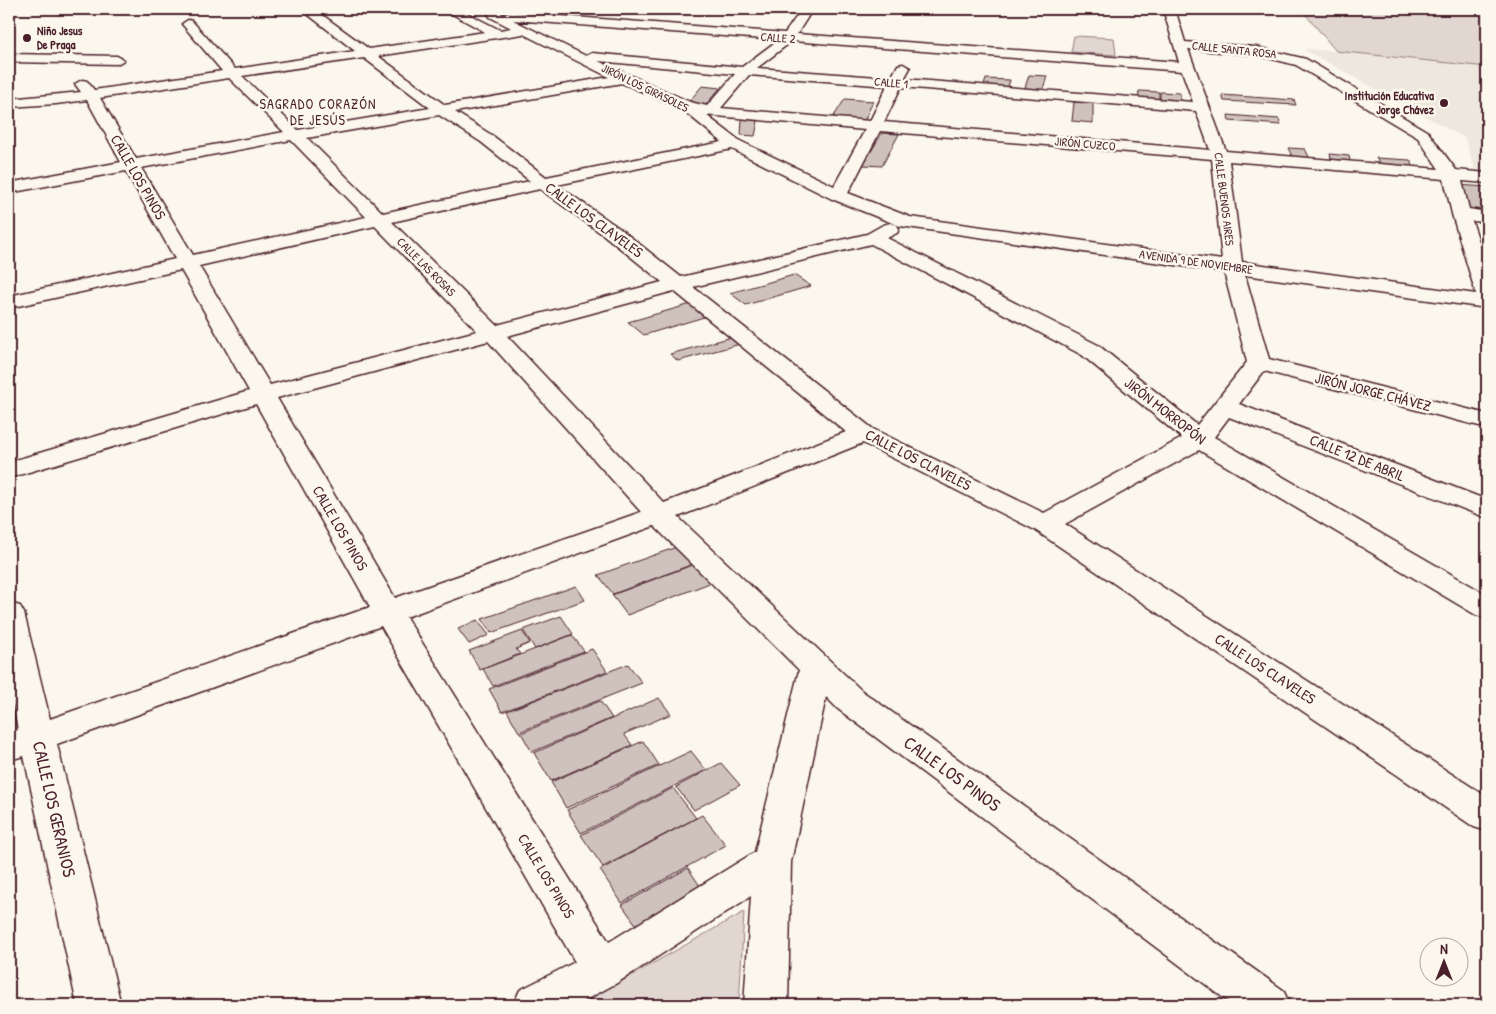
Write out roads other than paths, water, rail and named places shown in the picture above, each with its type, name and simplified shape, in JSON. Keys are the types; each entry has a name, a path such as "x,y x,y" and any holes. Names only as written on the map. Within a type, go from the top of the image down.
{"street":[{"name":"CALLE LOS CLAVELES","path":"307,9 442,110 487,139 542,183 612,232 864,434 1045,524 1487,816"},
{"path":"451,9 498,34"},
{"name":"CALLE BUENOS AIRES","path":"1168,9 1220,156 1233,267 1259,363"},
{"name":"CALLE 2","path":"493,12 644,27 1188,67"},
{"name":"JIRÓN LOS GIRASOLES","path":"493,12 524,30 623,79 684,104 734,144 838,195 906,222"},
{"path":"710,111 745,71 788,38 803,15"},
{"path":"605,58 658,17"},
{"name":"CALLE LAS ROSAS","path":"188,24 232,74 493,334 659,514"},
{"path":"9,103 56,100 87,90 232,74 524,30"},
{"name":"CALLE SANTA ROSA","path":"1180,45 1255,50 1301,62 1423,135 1452,176 1461,214 1487,295"},
{"path":"838,195 875,126 913,46"},
{"name":"CALLE 1","path":"579,56 1203,107"},
{"path":"9,58 117,60"},
{"path":"9,188 295,135 623,79"},
{"name":"CALLE LOS PINOS","path":"87,90 388,612 602,969"},
{"name":"JIRÓN CUZCO","path":"684,104 710,111 1487,178"},
{"path":"9,302 542,183 734,144"},
{"path":"1461,214 1487,217"},
{"path":"9,470 264,394 678,284 873,238 906,222"},
{"name":"AVENIDA 9 DE NOVIEMBRE","path":"906,222 1487,302"},
{"name":"JIRÓN MORROPÓN","path":"873,238 1090,350 1200,439 1487,608"},
{"path":"1045,524 1200,439 1259,363"},
{"name":"JIRÓN JORGE CHÁVEZ","path":"1259,363 1487,421"},
{"name":"CALLE 12 DE ABRIL","path":"1226,407 1487,510"},
{"path":"23,742 659,514 864,434"},
{"name":"CALLE LOS PINOS","path":"659,514 850,700 1268,1005"},
{"name":"CALLE LOS GERANIOS","path":"9,613 23,742 99,1005"},
{"path":"766,1005 772,862 816,666"},
{"path":"535,1005 602,969 772,862"}],"place":[{"name":"Niño Jesus De Praga","path":"27,38"},
{"name":"Institución Educativa Jorge Chávez","path":"1444,103"}],"district":[{"name":"SAGRADO CORAZÓN DE JESÚS","path":"318,112"}]}
